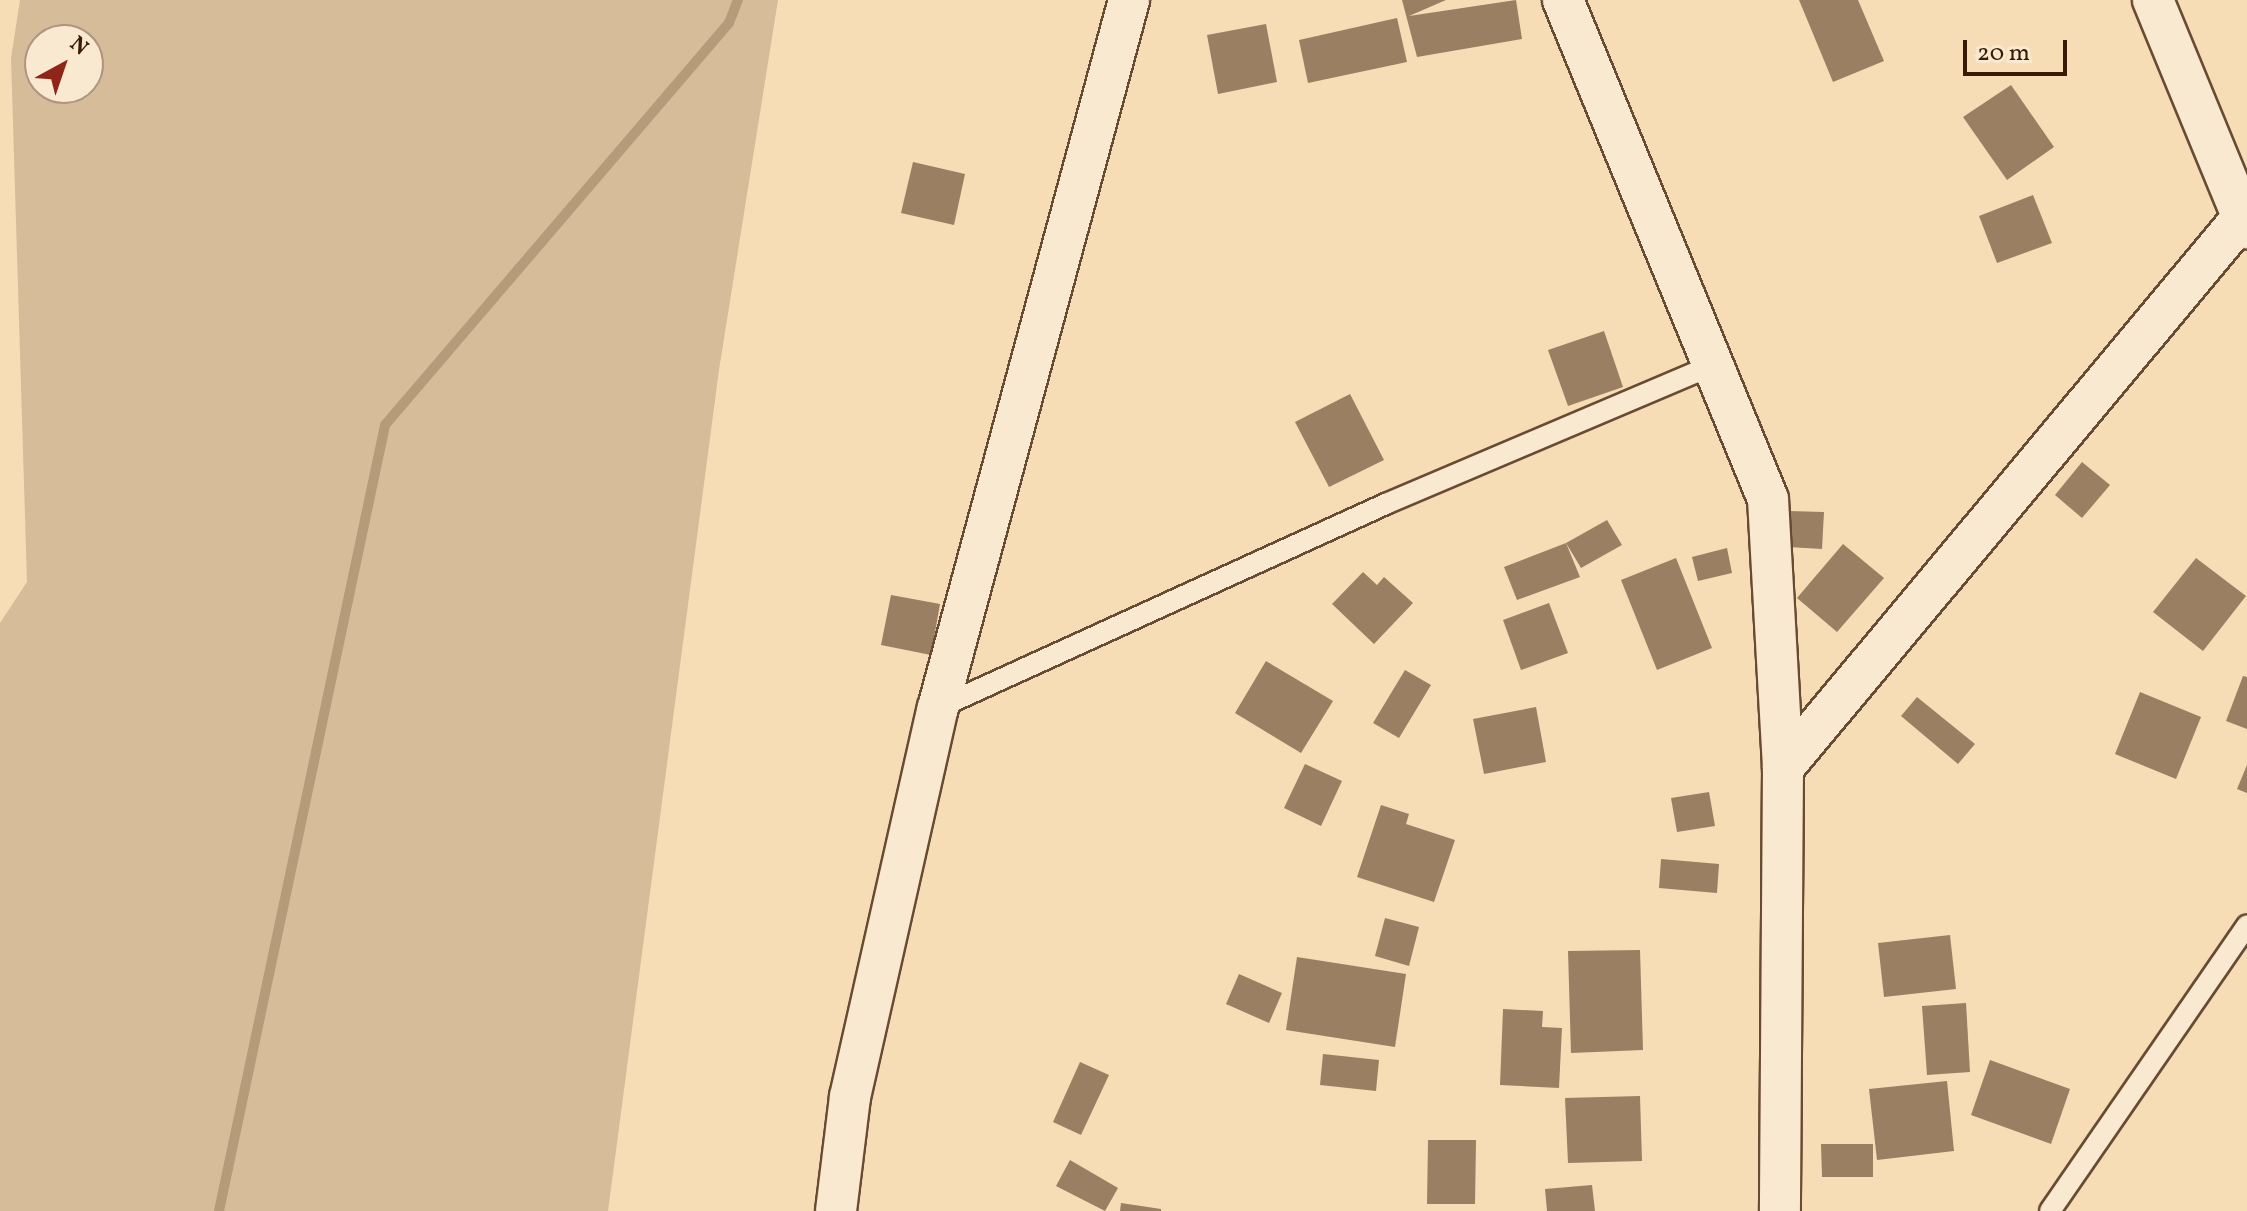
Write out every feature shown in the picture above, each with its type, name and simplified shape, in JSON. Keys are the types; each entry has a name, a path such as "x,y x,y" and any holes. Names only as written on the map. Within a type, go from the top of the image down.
{"street":[{"path":"836,1211 850,1097 938,708 1129,0"},
{"path":"1563,0 1716,364 1768,499 1783,768 1780,1211"},
{"path":"1783,768 2245,219 2153,0"}],"lane":[{"path":"938,708 1388,503 1716,364"},
{"path":"2050,1211 2247,925"}],"shaded area":[{"path":"20,0 778,0 719,370 608,1211 0,1211 0,623 27,582 11,58"}],"building":[{"path":"1402,0 1446,0 1409,16 1516,0 1522,39 1417,57"},
{"path":"1799,0 1858,0 1884,61 1833,82"},
{"path":"1397,18 1407,62 1308,83 1299,40"},
{"path":"1266,24 1277,82 1218,94 1207,35"},
{"path":"2011,85 2054,147 2007,180 1963,117"},
{"path":"913,162 965,174 954,225 901,213"},
{"path":"2033,195 2052,243 1997,263 1979,216"},
{"path":"1604,331 1623,387 1568,406 1548,350"},
{"path":"1350,394 1384,460 1329,487 1295,422"},
{"path":"2082,462 2110,485 2082,518 2055,495"},
{"path":"1789,511 1824,512 1822,549 1788,547"},
{"path":"1607,520 1622,545 1581,568 1566,543"},
{"path":"1566,543 1580,577 1517,600 1504,567"},
{"path":"1843,544 1884,578 1837,632 1797,598"},
{"path":"1727,548 1732,573 1698,581 1692,557"},
{"path":"1676,558 1712,648 1657,670 1621,580"},
{"path":"2196,558 2246,596 2203,651 2153,612"},
{"path":"1363,572 1377,585 1384,577 1413,603 1374,644 1332,604"},
{"path":"891,595 940,604 931,655 881,645"},
{"path":"1549,603 1568,653 1521,670 1503,620"},
{"path":"1266,661 1333,701 1301,753 1235,713"},
{"path":"1405,670 1431,685 1399,738 1373,723"},
{"path":"2243,676 2247,677 2247,729 2226,721"},
{"path":"2140,692 2201,717 2176,779 2115,754"},
{"path":"1917,697 1975,744 1958,764 1901,716"},
{"path":"1536,707 1546,762 1484,774 1473,719"},
{"path":"1305,764 1342,781 1321,826 1284,808"},
{"path":"2247,765 2247,793 2237,789"},
{"path":"1709,792 1715,826 1677,832 1671,798"},
{"path":"1381,805 1409,814 1406,824 1455,840 1434,902 1357,877"},
{"path":"1661,859 1719,864 1717,893 1659,888"},
{"path":"1385,918 1419,927 1409,966 1375,956"},
{"path":"1950,935 1956,989 1884,997 1878,943"},
{"path":"1640,950 1643,1050 1571,1053 1568,951"},
{"path":"1297,957 1406,974 1395,1047 1286,1030"},
{"path":"1239,974 1282,993 1269,1023 1226,1004"},
{"path":"1966,1003 1970,1072 1927,1075 1922,1006"},
{"path":"1503,1009 1543,1011 1542,1027 1562,1028 1559,1088 1500,1085"},
{"path":"1323,1054 1379,1060 1376,1091 1320,1085"},
{"path":"1990,1060 2070,1089 2051,1144 1971,1115"},
{"path":"1080,1062 1109,1075 1081,1135 1053,1122"},
{"path":"1947,1081 1954,1151 1877,1160 1869,1089"},
{"path":"1640,1096 1642,1161 1568,1163 1565,1098"},
{"path":"1428,1140 1476,1140 1475,1204 1427,1204"},
{"path":"1821,1144 1873,1144 1873,1177 1822,1177"},
{"path":"1070,1160 1118,1188 1105,1211 1056,1186"},
{"path":"1592,1185 1595,1211 1547,1211 1545,1189"},
{"path":"1121,1203 1161,1209 1161,1211 1120,1211"}],"waterway":[{"path":"219,1211 385,425 729,23 738,0"}]}
